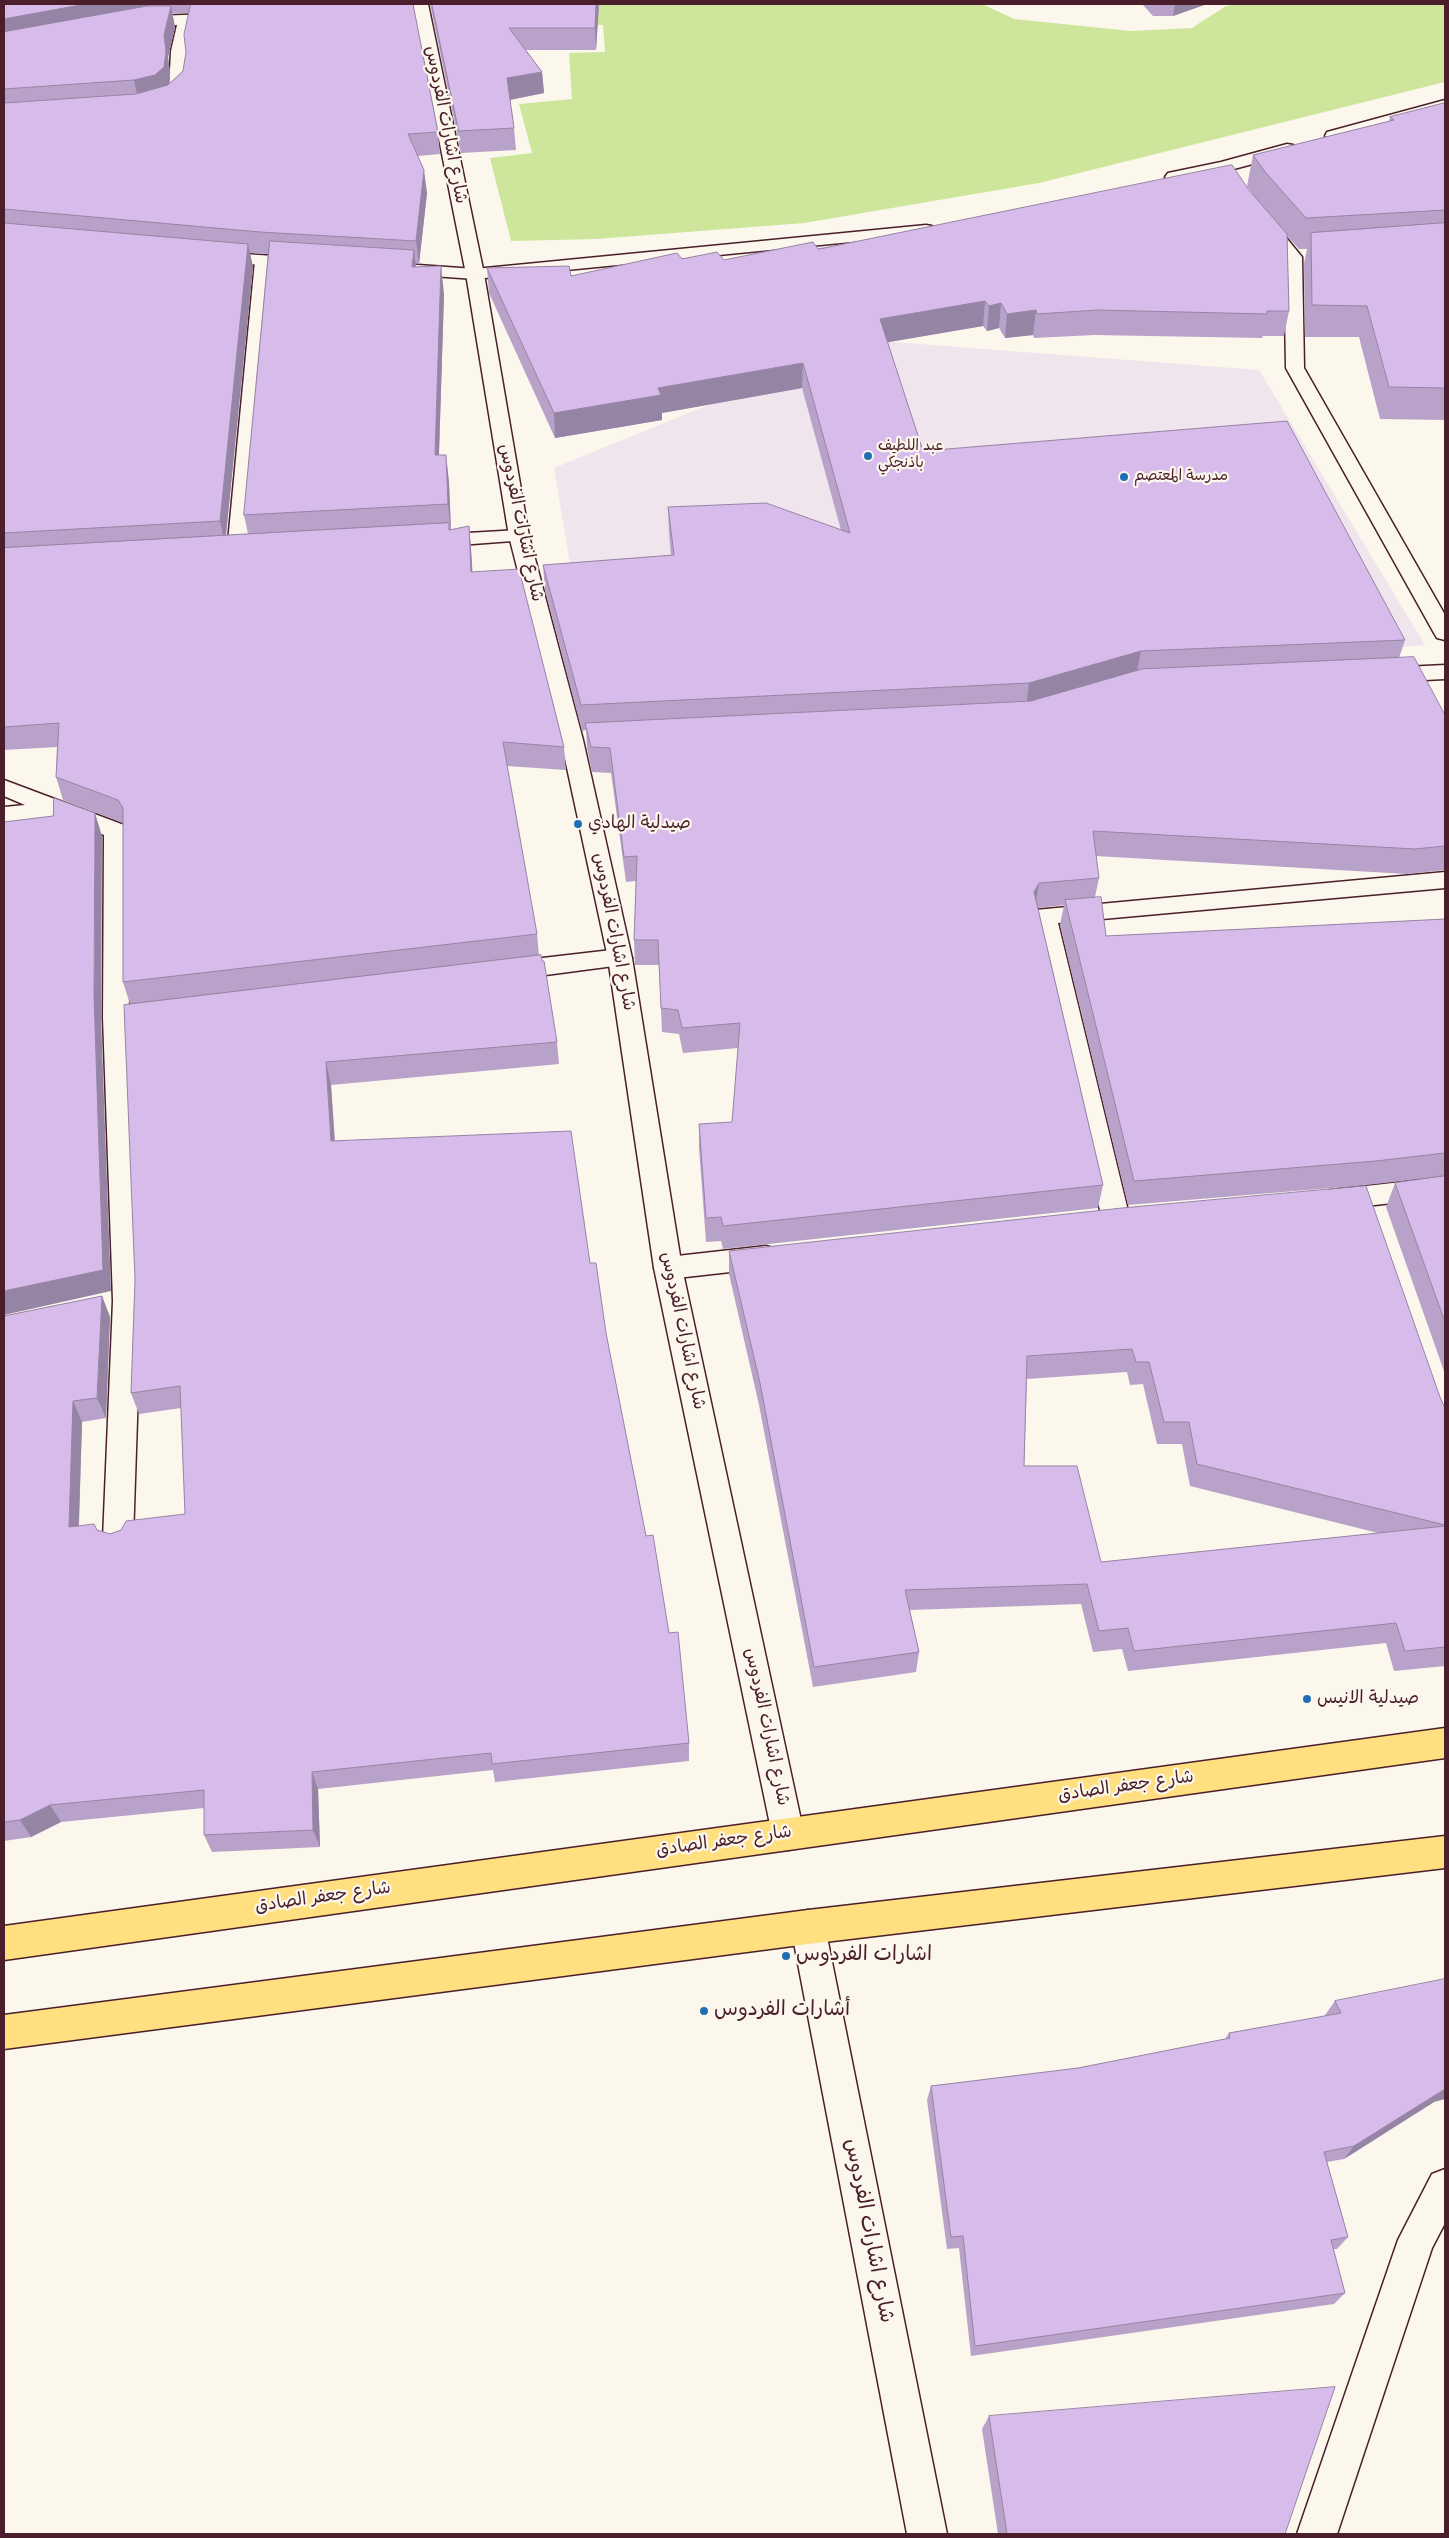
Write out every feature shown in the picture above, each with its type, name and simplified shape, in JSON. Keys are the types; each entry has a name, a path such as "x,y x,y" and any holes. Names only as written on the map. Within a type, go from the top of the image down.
{"main road":[{"name":"شارع جعفر الصادق","path":"4,1943 1445,1743"},
{"path":"4,2032 808,1927 1445,1852"}],"street":[{"path":"118,27 151,21 248,18 253,16 257,4"},
{"name":"شارع اشارات الفردوس","path":"420,4 475,274 519,536 582,740 620,958 668,1268 788,1834"},
{"path":"149,107 166,102 178,90 180,73 178,57 186,20"},
{"path":"1156,181 1228,174 1311,143 1445,106"},
{"path":"1252,209 1292,256 1295,368 1445,633"},
{"path":"389,268 475,274 915,232 944,226"},
{"path":"196,255 321,264"},
{"path":"1292,256 1312,255"},
{"path":"237,552 264,261"},
{"path":"412,542 519,536"},
{"path":"1365,676 1445,672"},
{"path":"4,788 116,831 126,1016 127,1301 118,1538"},
{"path":"4,815 57,808"},
{"path":"1116,1219 1044,916 1445,880"},
{"path":"482,974 620,958"},
{"path":"1309,1202 1445,1187"},
{"path":"1367,1197 1377,1225"},
{"path":"1087,1222 1145,1216"},
{"path":"668,1268 795,1254"},
{"path":"99,1307 127,1301"},
{"name":"شارع اشارات الفردوس","path":"808,1927 928,2534"},
{"path":"1317,2534 1416,2240 1445,2188"}],"shaded area":[{"path":"867,340 1259,370 1425,645 1033,678 570,563 554,468"}],"green space":[{"path":"557,4 982,4 1014,19 1131,31 1192,28 1226,6 1238,4 1445,4 1445,82 1039,183 804,223 596,239 511,241 490,158 532,153 519,104 572,99 569,53 605,52 603,25 562,24"}],"building":[{"path":"4,4 86,4 4,19"},
{"path":"191,4 413,4 438,132 408,134 424,170 416,241 260,232 4,209 4,103 136,94 168,85 183,71 186,52 184,35"},
{"path":"432,4 596,4 595,28 509,28 542,72 507,78 514,128 459,131"},
{"path":"147,6 171,6 164,35 166,51 164,67 155,75 134,80 4,89 4,32"},
{"path":"1445,103 1445,210 1306,218 1266,173 1253,155 1394,120 1390,117"},
{"path":"1232,165 1249,190 1287,234 1289,311 1267,311 1267,314 1098,310 1037,314 1036,310 1007,314 1001,303 989,306 985,301 880,319 923,451 1287,421 1405,640 1141,651 1029,683 581,705 543,565 674,555 668,507 766,503 850,533 803,363 658,388 661,395 554,413 487,268 569,266 571,276 677,253 682,259 717,252 724,260 813,242 818,249"},
{"path":"4,223 248,244 220,521 4,533"},
{"path":"1445,223 1445,388 1389,387 1367,306 1312,305 1311,233"},
{"path":"270,241 414,250 412,267 441,266 435,455 446,455 448,504 244,515"},
{"path":"449,523 449,530 469,526 471,572 519,569 564,747 503,742 537,934 123,982 123,808 118,800 56,777 59,723 4,727 4,548"},
{"path":"1414,657 1445,715 1445,846 1415,849 1093,831 1099,878 1039,883 1034,892 1103,1185 723,1226 721,1217 706,1218 699,1124 732,1122 740,1023 682,1028 678,1010 661,1008 658,940 634,940 637,856 624,857 610,748 591,747 585,723 1031,701 1142,669"},
{"path":"54,798 95,813 94,995 103,1270 4,1291 4,822 53,816"},
{"path":"1101,897 1106,936 1445,919 1445,1153 1376,1161 1134,1181 1065,900"},
{"path":"541,955 542,961 544,961 557,1042 326,1062 331,1141 571,1131 590,1263 596,1263 606,1333 646,1536 653,1535 669,1633 678,1632 689,1743 492,1764 491,1753 312,1772 313,1830 204,1835 204,1790 50,1805 20,1820 4,1822 4,1316 102,1296 97,1398 73,1401 69,1527 94,1524 97,1530 110,1534 121,1530 126,1521 185,1514 180,1386 131,1393 135,1280 124,1005"},
{"path":"1445,1176 1445,1322 1395,1183"},
{"path":"1366,1186 1445,1408 1445,1525 1197,1464 1189,1422 1164,1422 1149,1362 1136,1362 1132,1349 1027,1356 1024,1466 1077,1466 1101,1562 1445,1526 1445,1647 1405,1651 1396,1623 1134,1651 1128,1628 1099,1631 1087,1584 905,1590 919,1652 814,1667 760,1383 729,1251 1122,1208"},
{"path":"1445,1979 1445,2089 1354,2146 1324,2152 1348,2237 1331,2240 1345,2293 975,2346 963,2236 951,2237 931,2086 1078,2068 1230,2038 1229,2033 1341,2013 1335,2001"},
{"path":"1335,2387 1285,2534 1007,2534 989,2416"}],"place":[{"name":"عبد اللطيف باذنجكي","path":"868,456"},
{"name":"مدرسة المعتصم","path":"1124,477"},
{"name":"صيدلية الهادي","path":"578,824"},
{"name":"صيدلية الانيس","path":"1307,1699"},
{"name":"اشارات الفردوس","path":"786,1956"},
{"name":"أشارات الفردوس","path":"704,2011"}]}
